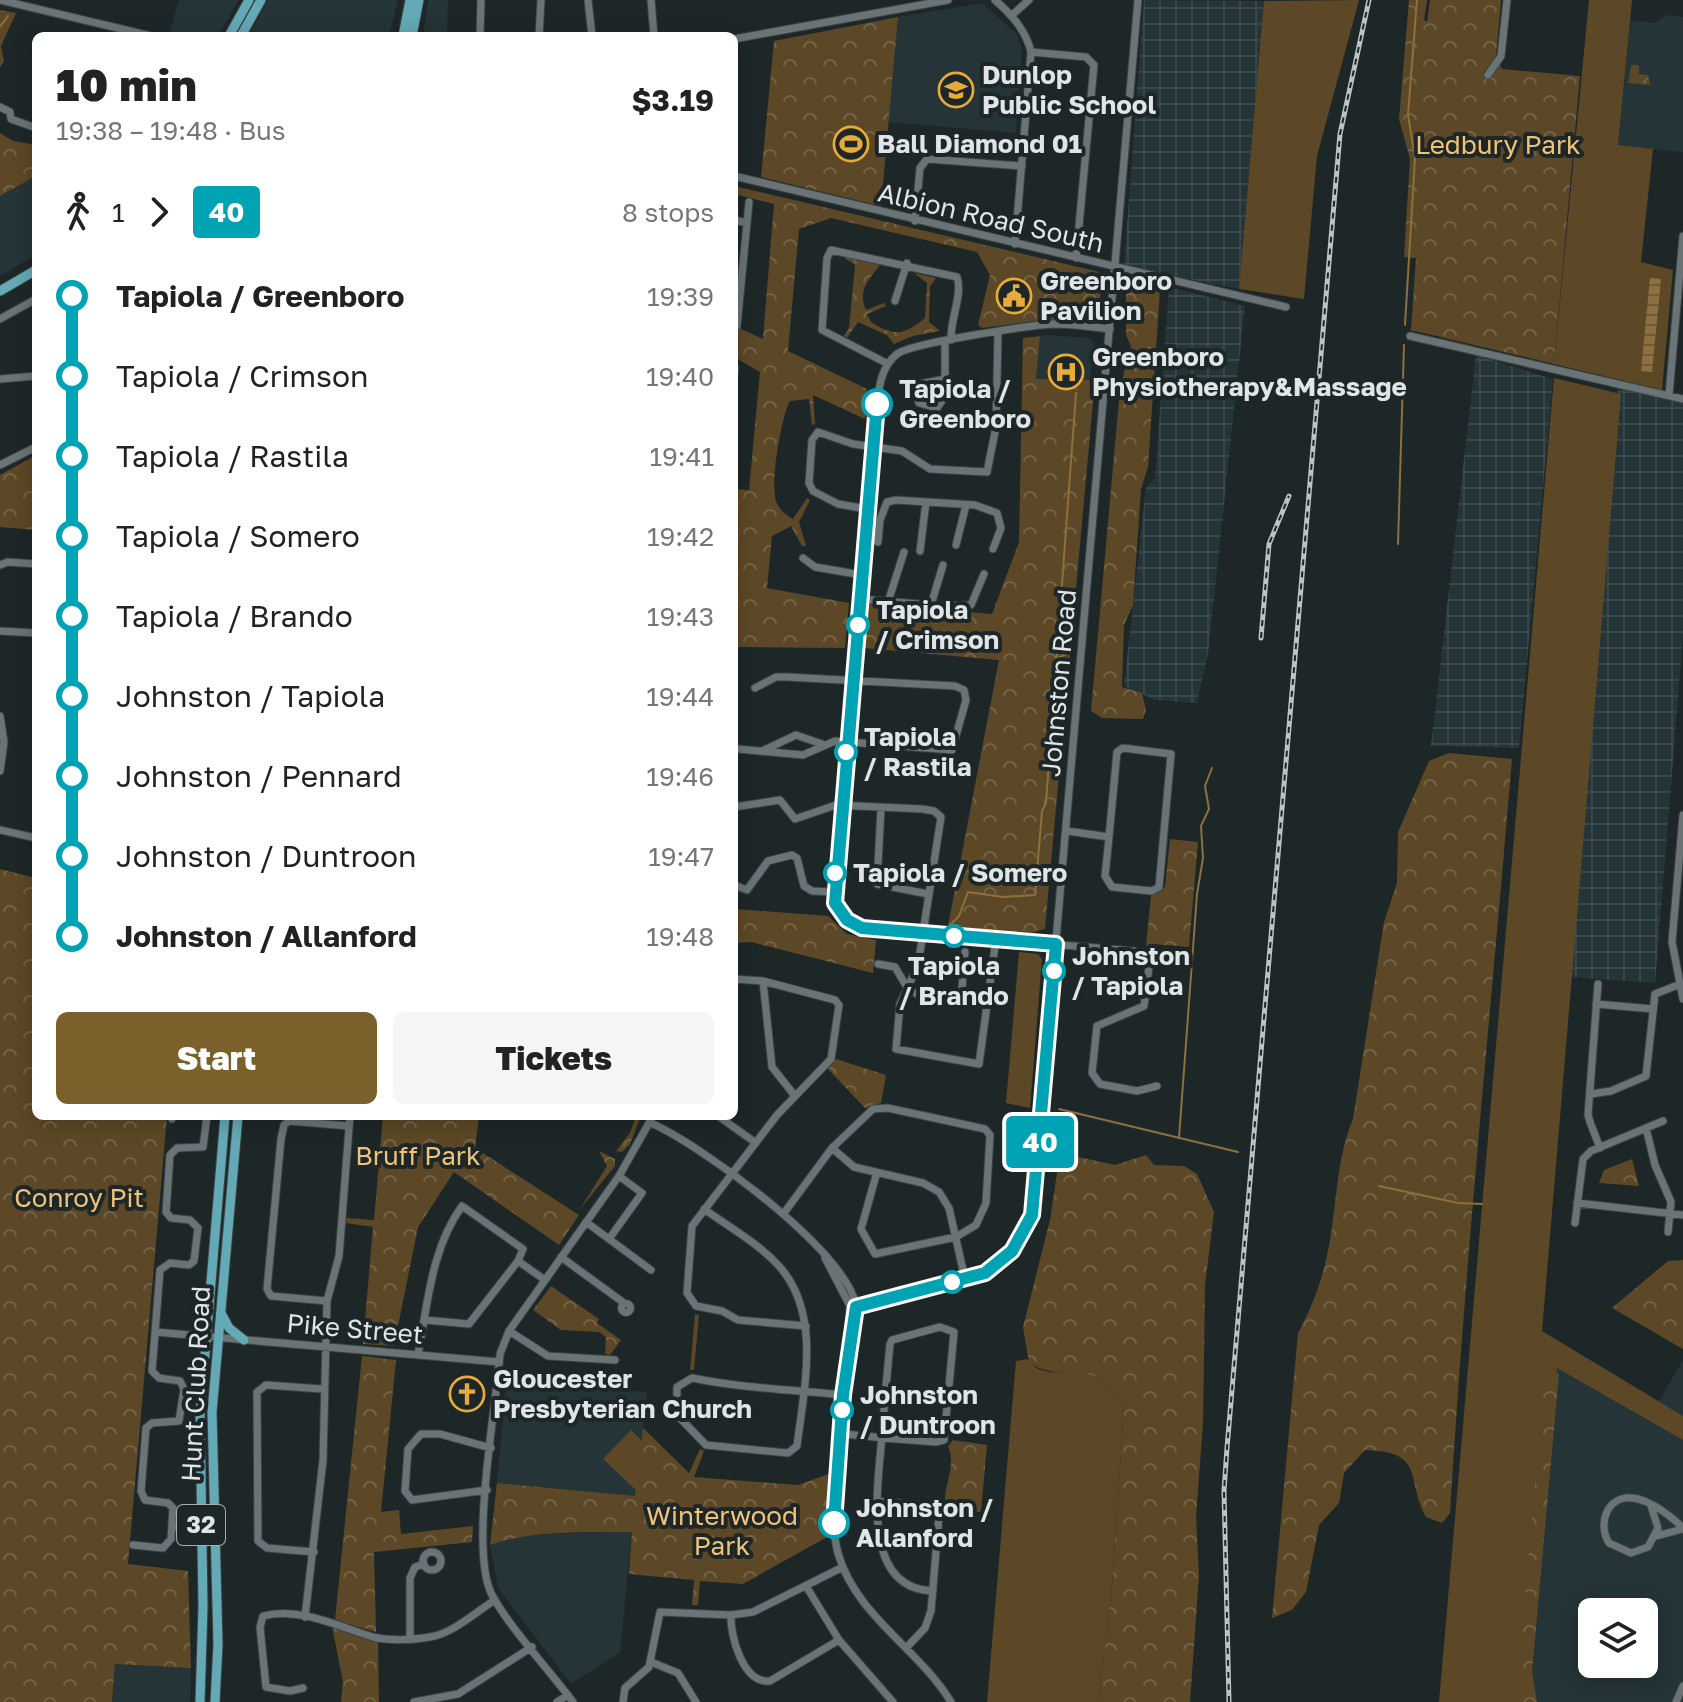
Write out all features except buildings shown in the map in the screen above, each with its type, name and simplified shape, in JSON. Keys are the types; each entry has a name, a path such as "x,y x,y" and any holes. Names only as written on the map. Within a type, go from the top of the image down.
{"main road":[{"path":"231,32 249,0"},
{"path":"243,32 261,0"},
{"path":"404,32 410,0"},
{"path":"413,32 419,0"},
{"path":"0,291 32,272"},
{"name":"Hunt Club Road","path":"200,1702 200,1413 225,1120"},
{"name":"Hunt Club Road","path":"215,1702 218,1644 211,1430 238,1120"},
{"path":"221,1312 229,1328 244,1340"}],"street":[{"path":"0,0 125,32"},
{"path":"480,32 481,0"},
{"path":"539,32 541,0"},
{"path":"588,0 592,32"},
{"path":"651,0 654,32"},
{"path":"738,38 904,4 948,0"},
{"path":"995,0 1012,15 1028,39 1031,52 1015,244"},
{"path":"1012,15 1029,0"},
{"name":"Johnston Road","path":"853,1305 965,1279 1004,1261 1021,1239 1032,1215 1138,0"},
{"path":"1488,75 1501,56 1507,0"},
{"path":"1031,52 1086,57 1094,65 1076,258"},
{"path":"0,107 10,112 11,119 32,127"},
{"path":"915,221 920,168 927,159 1022,166"},
{"name":"Albion Road South","path":"738,177 1286,307"},
{"path":"738,292 749,202"},
{"path":"738,221 747,223"},
{"path":"1669,395 1679,333 1683,236"},
{"path":"888,364 822,330 827,258 831,250 907,263 957,277 960,286 952,314 948,340 945,379 941,405 932,408 919,403 916,393 920,384 945,379"},
{"path":"895,301 907,263"},
{"path":"0,319 32,301"},
{"path":"1110,329 1056,324 948,340 907,348 888,364 879,388 833,892 838,910 856,926 1148,954 1144,1006 1097,1026 1092,1073 1100,1084 1137,1091 1157,1086"},
{"path":"880,520 813,491 809,483 812,440 818,432 828,433 874,447 902,451 930,469 988,471 996,427 998,334"},
{"path":"1410,336 1683,399"},
{"path":"0,379 32,376"},
{"path":"0,465 32,449"},
{"path":"878,542 880,520 889,500 926,502 966,505 1000,514 1000,530 993,549"},
{"path":"920,551 926,502"},
{"path":"956,545 966,505"},
{"path":"888,602 904,552"},
{"path":"803,558 815,567 862,575"},
{"path":"0,565 8,562 32,564"},
{"path":"931,605 943,565"},
{"path":"860,599 931,605 973,604 984,574"},
{"path":"0,631 32,633"},
{"path":"755,688 776,677 955,686 964,690 966,700 952,750 847,742 822,744 796,735 762,751"},
{"path":"0,716 4,742 0,771"},
{"path":"738,749 803,755 822,744"},
{"path":"1123,748 1171,754 1159,887 1152,891 1112,887 1106,882 1109,837 1117,752 1123,748"},
{"path":"738,806 780,800 790,817 799,819 823,807 842,805 922,809 934,811 941,817 916,975 900,1004 896,1049 979,1064 996,939"},
{"path":"881,808 877,884 928,894"},
{"path":"1683,815 1673,934 1678,985 1683,999"},
{"path":"0,830 32,837"},
{"path":"1067,831 1109,837"},
{"path":"738,887 747,890 768,861 792,855 797,858 804,886 833,892"},
{"path":"961,1000 965,952"},
{"path":"878,964 895,967 908,989 921,996 986,1002"},
{"path":"738,979 763,981 830,997 839,1005 831,1059 795,1096 704,1209 691,1231 687,1286 691,1301 700,1308 722,1311 738,1320 806,1326"},
{"path":"763,981 772,1067 795,1096"},
{"path":"1598,984 1588,1115 1600,1148"},
{"path":"1591,1094 1611,1091 1646,1076 1653,1009 1659,990 1678,985"},
{"path":"1596,1004 1653,1009"},
{"path":"784,1213 832,1148 866,1112 878,1107 985,1129 991,1140 985,1208 971,1230 956,1237 875,1254 861,1229 877,1172"},
{"path":"133,1545 166,1547 170,1543 171,1506 147,1501 141,1491 146,1428 152,1423 179,1421 184,1389 180,1381 153,1374 160,1270 170,1263 189,1265 194,1261 198,1228 190,1220 171,1218 166,1212 170,1155 177,1148 203,1147 207,1120"},
{"path":"305,1617 323,1460 322,1389 327,1301 339,1256 350,1120"},
{"path":"557,1702 571,1698 495,1600 482,1558 499,1362 509,1331 619,1176 651,1120"},
{"path":"653,1120 784,1213 824,1254 853,1305 834,1523 843,1567 860,1597 951,1702"},
{"path":"724,1120 756,1143"},
{"path":"327,1301 271,1296 267,1289 281,1139 284,1125 289,1121 349,1126"},
{"path":"1575,1223 1583,1159 1600,1148 1663,1121"},
{"path":"1646,1128 1655,1165 1668,1190 1668,1232"},
{"path":"207,1129 224,1131"},
{"path":"832,1148 854,1167 923,1183 939,1192 949,1208 965,1279"},
{"path":"609,1239 642,1193 619,1176"},
{"path":"1577,1203 1683,1215"},
{"path":"418,1354 425,1320 445,1229 462,1206 523,1249 518,1261 469,1324 425,1320"},
{"path":"704,1209 781,1267 799,1296 806,1326 803,1391 797,1446 788,1453 706,1445 676,1411 677,1387 692,1378 803,1391 843,1395"},
{"path":"586,1222 651,1270"},
{"path":"561,1257 624,1303"},
{"path":"518,1261 545,1280"},
{"path":"840,1433 882,1437 936,1442 944,1440 955,1336 951,1329 922,1331 892,1340 882,1437 876,1501 878,1533 890,1565 907,1586 933,1591"},
{"path":"509,1331 548,1356 615,1360"},
{"name":"Pike Street","path":"155,1332 499,1362"},
{"path":"314,1552 267,1548 258,1541 257,1392 266,1385 322,1389"},
{"path":"487,1490 412,1500 405,1491 408,1449 421,1434 440,1434 491,1448"},
{"path":"1651,1506 1657,1519 1656,1536 1648,1547 1631,1553 1614,1548 1603,1530 1608,1509 1620,1499 1636,1498 1651,1506 1683,1528"},
{"path":"876,1501 930,1506 938,1512 933,1591 925,1628 906,1648"},
{"path":"172,1526 201,1530"},
{"path":"1656,1536 1683,1528"},
{"path":"410,1638 410,1578 415,1567 424,1564"},
{"path":"623,1702 625,1688 646,1672 651,1662 660,1612 731,1615 753,1612 843,1567"},
{"path":"806,1586 839,1640 889,1701"},
{"path":"303,1688 290,1691 266,1687 260,1627 263,1616 274,1613 305,1617 375,1637 410,1638 442,1634 495,1600"},
{"path":"731,1615 731,1639 754,1678 762,1682 770,1681 839,1640"},
{"path":"414,1702 458,1694 532,1647"},
{"path":"651,1662 678,1673 696,1702"},
{"path":"1676,1702 1683,1686"}],"shaded area":[{"path":"179,0 239,0 220,32 170,32"},
{"path":"268,0 398,0 390,32 250,32"},
{"path":"428,0 448,0 447,32 424,32"},
{"path":"1144,0 1264,1 1239,289 1124,266"},
{"name":"Dunlop Public School","path":"982,3 1017,34 1022,48 1016,133 888,122 898,17"},
{"path":"1666,15 1683,17 1683,152 1618,146 1630,20 1655,23"},
{"path":"32,178 32,257 0,276 0,196"},
{"path":"1650,278 1661,279 1652,372 1641,371"},
{"path":"1169,287 1245,306 1208,654 1197,703 1155,700 1124,686 1146,488 1155,478"},
{"path":"1040,336 1089,338 1094,343 1090,383 1036,379"},
{"path":"1476,355 1553,379 1519,748 1431,746"},
{"path":"1618,386 1683,402 1683,635 1655,983 1569,977"},
{"path":"1683,1360 1683,1702 1525,1702 1557,1367 1648,1420"},
{"path":"506,1382 647,1392 635,1496 497,1483"},
{"path":"632,1532 620,1652 571,1684 498,1588 490,1545 513,1537 541,1534"},
{"path":"115,1664 191,1668 190,1702 112,1702"}],"green space":[{"path":"1359,0 1317,156 1304,299 1239,289 1264,1"},
{"name":"Ledbury Park","path":"1409,0 1427,0 1424,20 1427,22 1430,0 1501,0 1496,56 1502,69 1580,76 1554,364 1411,330 1416,258 1404,257 1410,159 1399,119"},
{"path":"1589,0 1632,0 1618,145 1653,149 1641,262 1673,270 1662,390 1554,364"},
{"path":"0,10 16,13 1,46 4,61 0,67"},
{"path":"898,17 881,206 761,177 774,41"},
{"path":"1631,66 1639,66 1639,74 1648,75 1650,85 1628,83"},
{"path":"0,133 13,141 32,144 32,178 0,196"},
{"path":"738,187 1104,273 1096,322 1043,320 982,328 978,325 990,275 977,252 831,218 799,229 788,351 867,389 865,419 813,395 815,424 812,425 809,399 790,401 777,450 775,492 779,507 793,519 807,498 810,500 799,522 806,546 802,546 791,526 772,536 767,588 849,603 845,648 738,647 738,489 749,490 760,372 738,359 738,328 763,339 774,204 738,195"},
{"path":"842,256 880,265 866,286 864,303 866,310 884,303 886,306 867,314 871,322 893,332 905,331 925,318 927,283 914,273 936,278 930,286 929,322 940,331 913,336 894,344 887,335 858,322 847,338 844,336 849,328 855,265"},
{"path":"1130,280 1155,283 1160,290 1148,467 1141,489 1133,605 1124,625 1122,687 1142,693 1146,710 1143,719 1102,718 1091,711 1120,389 1131,346 1126,335 1126,285"},
{"path":"1040,336 1036,379 1095,380 1045,929 1027,934 948,926 999,660 863,648 866,604 992,614 1019,542 1023,338"},
{"path":"1554,378 1621,394 1542,1331 1683,1416 1683,1440 1557,1368 1529,1702 1439,1702"},
{"path":"32,457 32,530 0,527 0,475"},
{"path":"1449,753 1512,759 1450,1513 1442,1523 1426,1517 1406,1462 1384,1452 1365,1450 1344,1473 1339,1503 1319,1525 1306,1592 1292,1610 1272,1618 1298,1333 1314,1299 1328,1252 1384,922 1397,883 1398,832 1429,761"},
{"path":"1170,839 1198,842 1189,947 1153,944 1149,948 1146,946 1151,896 1165,887"},
{"name":"Conroy Pit","path":"0,869 32,877 32,1120 167,1120 128,1564 188,1571 191,1668 115,1664 112,1702 0,1702"},
{"path":"738,909 828,916 847,934 876,940 873,973 751,942 738,943"},
{"path":"1019,952 1038,954 1042,959 1030,1108 1006,1103"},
{"path":"836,1059 886,1075 881,1103 865,1108 828,1069"},
{"name":"Bruff Park","path":"383,1120 478,1120 475,1148 579,1215 559,1245 454,1172 418,1227 394,1346 363,1344 373,1227 346,1223 346,1218 374,1220"},
{"path":"635,1120 639,1120 630,1144 622,1152 616,1151 630,1133"},
{"path":"599,1151 615,1159 615,1166 580,1209 607,1166"},
{"path":"1060,1153 1115,1165 1146,1155 1154,1165 1184,1166 1197,1174 1214,1212 1205,1285 1203,1423 1196,1517 1199,1575 1190,1702 1098,1702 1112,1587 1124,1407 1104,1381 1093,1376 1043,1369 1029,1363 1023,1327 1050,1220"},
{"path":"1632,1159 1639,1186 1599,1183 1604,1170"},
{"path":"1683,1260 1683,1349 1612,1308 1668,1261"},
{"path":"551,1286 599,1319 597,1323 621,1340 610,1355 605,1354 606,1337 599,1332 561,1330 533,1310"},
{"path":"695,1314 699,1315 694,1370 690,1370"},
{"path":"362,1356 396,1360 381,1512 399,1510 401,1534 473,1526 472,1542 374,1552 376,1632 335,1620"},
{"path":"1027,1359 1048,1372 1087,1374 1100,1379 1112,1389 1124,1407 1112,1587 1098,1702 987,1702 1016,1361"},
{"path":"1551,1368 1559,1374 1532,1672 1537,1702 1516,1702 1544,1380"},
{"name":"Winterwood Park","path":"643,1428 689,1473 700,1449 704,1451 694,1477 798,1485 829,1474 827,1537 743,1584 700,1581 698,1605 692,1605 694,1580 629,1574 632,1532 542,1534 490,1545 497,1483 635,1496"},
{"path":"631,1430 687,1485 660,1513 603,1459"},
{"path":"953,1440 987,1445 981,1512 947,1511 945,1496 951,1463 948,1446"},
{"path":"332,1626 378,1641 379,1702 341,1702 343,1682"}],"waterway":[{"path":"1405,325 1415,158 1408,115 1417,0"},
{"path":"0,27 8,16"},
{"path":"1398,544 1404,345"},
{"path":"952,923 959,916 968,892 1003,897 1035,895 1042,811 1046,803 1076,393"},
{"path":"1056,659 1066,654"},
{"path":"1179,1138 1197,894 1203,858 1201,826 1209,809 1205,786 1212,768"},
{"path":"1059,1109 1238,1152"},
{"path":"1379,1186 1458,1203 1482,1204"}],"railway":[{"path":"1229,1702 1224,1491 1227,1448 1340,134 1369,0"},
{"path":"1261,638 1269,544 1289,496"}],"bus line":[{"name":"40","path":"834,1523 843,1395 856,1307 985,1273 1004,1261 1028,1227 1041,1133 1056,944 862,928 847,920 835,903 833,892 877,404"}],"place":[{"name":"Dunlop Public School","path":"956,90"},
{"name":"Ball Diamond 01","path":"851,144"},
{"name":"Greenboro Pavilion","path":"1014,296"},
{"name":"Greenboro Physiotherapy&Massage","path":"1066,372"},
{"name":"Tapiola / Greenboro","path":"877,404"},
{"name":"Tapiola / Crimson","path":"858,625"},
{"name":"Tapiola / Rastila","path":"846,752"},
{"name":"Tapiola / Somero","path":"835,873"},
{"name":"Tapiola / Brando","path":"954,936"},
{"name":"Johnston / Tapiola","path":"1054,971"},
{"name":"Gloucester Presbyterian Church","path":"467,1394"},
{"name":"Johnston / Duntroon","path":"842,1410"},
{"name":"Johnston / Allanford","path":"834,1523"}]}
